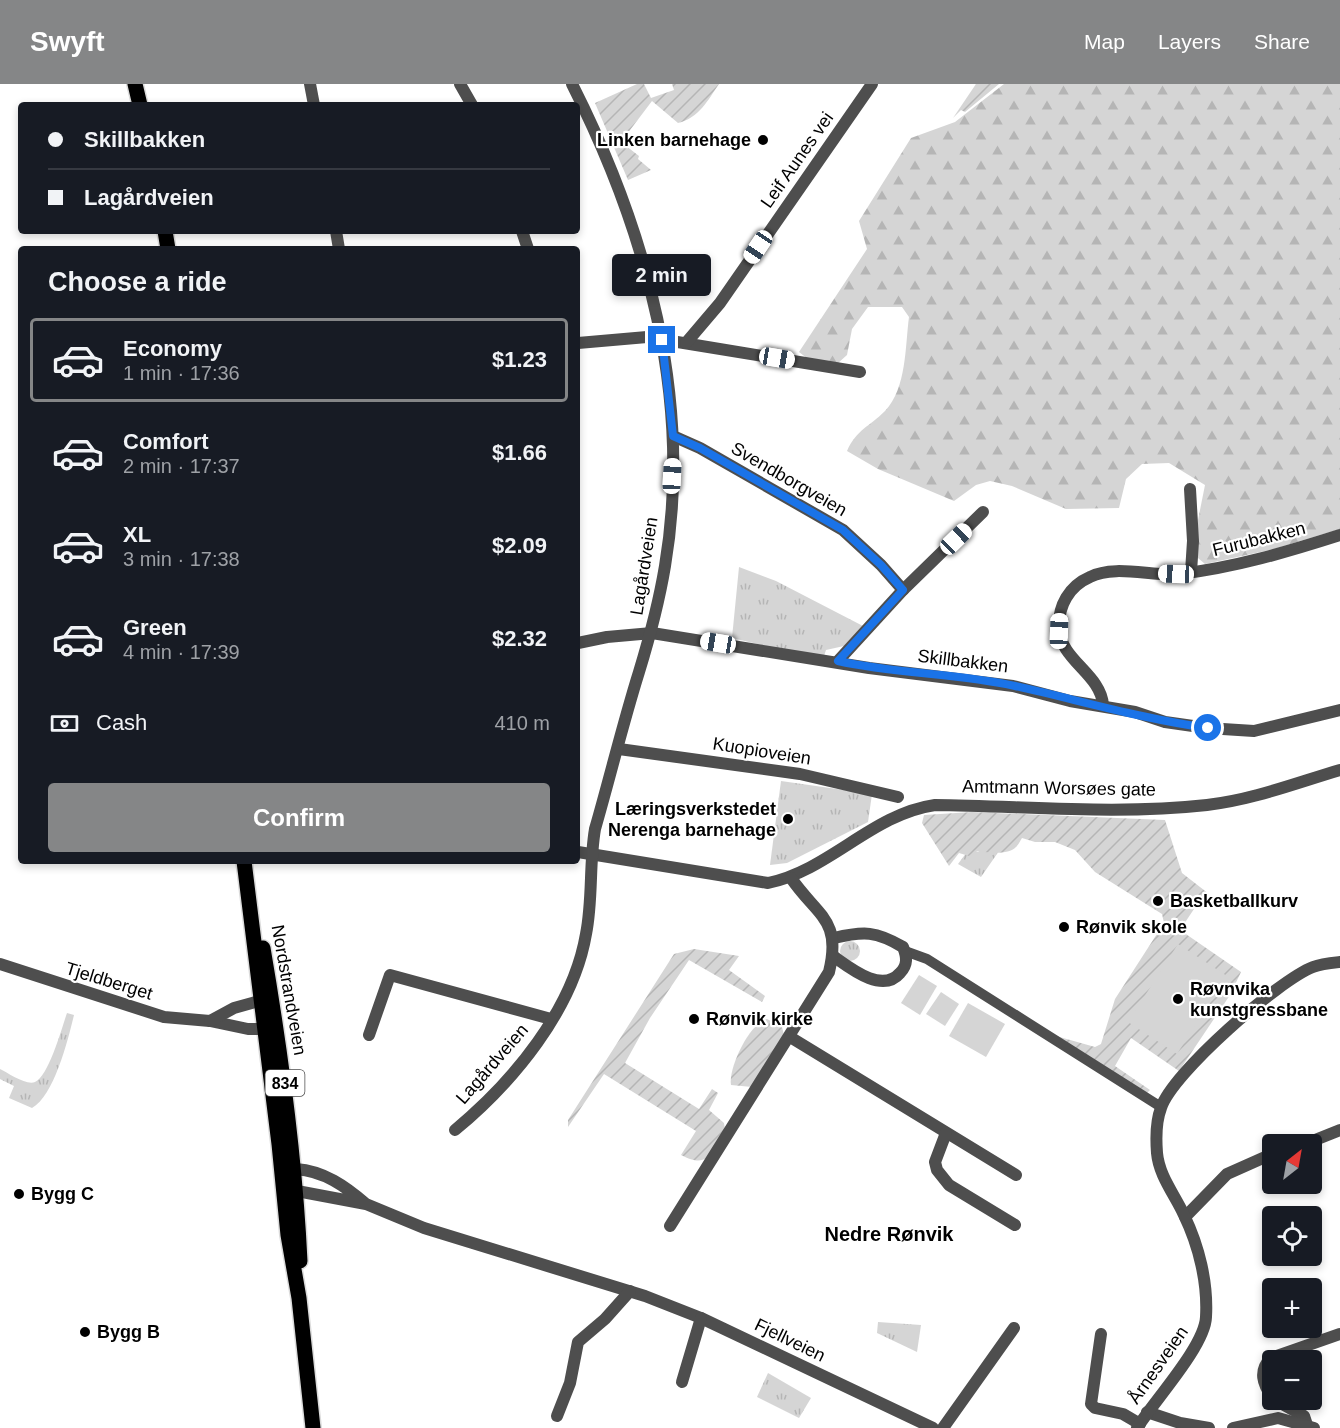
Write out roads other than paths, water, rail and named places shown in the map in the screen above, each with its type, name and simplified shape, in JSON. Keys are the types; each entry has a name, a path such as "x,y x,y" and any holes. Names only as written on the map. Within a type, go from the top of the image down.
{"main road":[{"path":"135,84 139,102"},
{"name":"Nordstrandveien","path":"244,865 270,1029 288,1235 299,1298 313,1428"},
{"name":"Nordstrandveien","path":"270,1029 296,1169 301,1279 299,1298"}],"street":[{"path":"310,84 313,102"},
{"path":"460,84 470,102"},
{"name":"Lagårdveien","path":"455,1130 505,1081 540,1038 574,974 586,936 591,855 595,829 652,633 665,565 671,514 673,436 662,340 653,298 625,205 591,121 573,84"},
{"name":"Leif Aunes vei","path":"686,344 720,303 872,84"},
{"path":"580,343 647,337 860,372"},
{"name":"Svendborgveien","path":"673,436 700,448 843,530 881,565 903,590"},
{"path":"1190,489 1193,541 1191,572"},
{"path":"838,661 903,590 983,512"},
{"name":"Furubakken","path":"1103,705 1102,692 1065,647 1059,631 1059,615 1065,599 1076,584 1092,575 1191,572 1230,567 1340,536"},
{"name":"Skillbakken","path":"580,643 652,633 838,661 869,668 1013,686 1070,700 1103,705 1165,722 1254,731 1340,710"},
{"name":"Kuopioveien","path":"619,749 800,774 898,797"},
{"name":"Amtmann Worsøes gate","path":"580,852 768,883 791,878 812,868 884,822 919,807 935,805 1169,808 1254,796 1340,770"},
{"path":"670,1226 821,988 833,956 834,939 817,909 791,878"},
{"path":"833,956 851,968 883,982 893,980 906,965 903,947 893,941 862,931 834,939"},
{"path":"905,951 927,959 1161,1107 1208,1048 1239,1020 1294,978 1314,967 1340,962"},
{"name":"Tjeldberget","path":"0,964 164,1017 270,1029"},
{"name":"Lagårdveien","path":"369,1035 390,975 551,1018"},
{"path":"210,1021 234,1008 266,999"},
{"path":"790,1037 1016,1175"},
{"name":"Årnesveien","path":"1138,1426 1195,1348 1203,1333 1206,1318 1204,1274 1185,1217 1161,1173 1157,1155 1161,1107"},
{"path":"1322,1137 1340,1130"},
{"path":"946,1133 935,1162 942,1178 949,1185 1015,1225"},
{"path":"1185,1217 1227,1174 1262,1158"},
{"path":"283,1181 296,1169"},
{"name":"Fjellveien","path":"296,1169 308,1170 330,1178 347,1187 366,1204"},
{"name":"Fjellveien","path":"283,1181 297,1191 366,1204 424,1228 630,1291 701,1318 933,1428"},
{"path":"557,1416 570,1383 578,1342 605,1319 630,1291"},
{"path":"682,1382 701,1318"},
{"path":"943,1428 1014,1329"},
{"path":"1101,1334 1090,1404 1095,1408 1123,1414 1138,1426"},
{"path":"1294,1350 1340,1334"},
{"path":"1294,1410 1304,1416 1310,1427"},
{"path":"1148,1412 1180,1423 1209,1428"},
{"path":"1233,1428 1278,1418 1310,1427"}],"place":[{"name":"Linken barnehage","path":"763,140"},
{"name":"Læringsverkstedet Nerenga barnehage","path":"788,819"},
{"name":"Basketballkurv","path":"1158,901"},
{"name":"Rønvik skole","path":"1064,927"},
{"name":"Røvnvika kunstgressbane","path":"1178,999"},
{"name":"Rønvik kirke","path":"694,1019"},
{"name":"Bygg C","path":"19,1194"},
{"name":"Bygg B","path":"85,1332"}],"district":[{"name":"Nedre Rønvik","path":"889,1234"}]}
